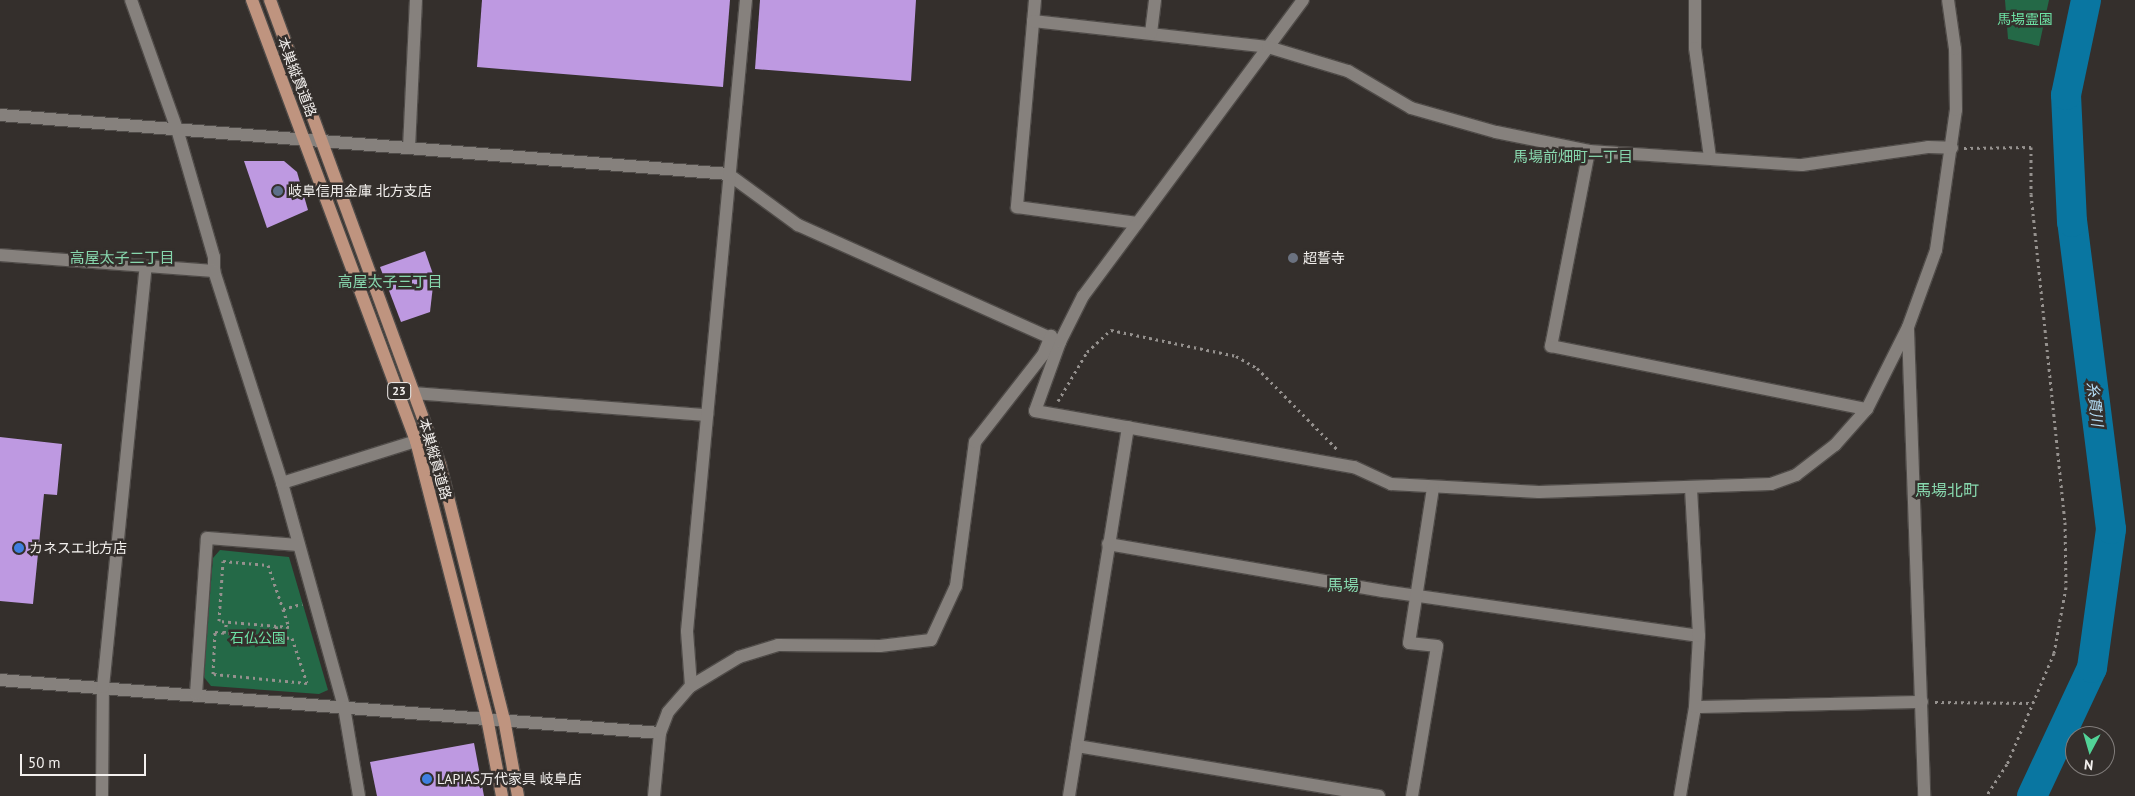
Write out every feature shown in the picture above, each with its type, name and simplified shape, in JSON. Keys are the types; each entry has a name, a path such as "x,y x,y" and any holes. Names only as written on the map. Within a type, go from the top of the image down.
{"main road":[{"name":"本巣縦貫道路","path":"252,0 416,441 487,718 502,796"},
{"name":"本巣縦貫道路","path":"270,0 324,141 415,390 440,465 504,719 518,796"}],"street":[{"path":"131,0 177,129 214,257 214,271 282,483 344,707 359,796"},
{"path":"409,148 416,0"},
{"path":"691,686 687,631 728,174 746,0"},
{"path":"1035,0 1017,207 1137,223"},
{"path":"1151,33 1155,0"},
{"path":"654,796 660,733 668,712 691,686 739,657 778,645 880,646 931,640 956,586 975,442 1056,339 1083,296 1303,0"},
{"path":"1695,0 1696,58 1710,157"},
{"path":"1056,339 1035,411 1354,467 1391,484 1433,488 1539,492 1691,490 1771,484 1796,475 1835,445 1867,409 1908,327 1936,250 1952,148 1956,49 1948,0"},
{"path":"1033,21 1268,47 1348,71 1411,108 1496,132 1589,151 1710,157 1802,165 1928,147 1952,148"},
{"path":"0,115 728,174 798,225 1056,339"},
{"path":"1589,151 1551,346 1867,409"},
{"path":"0,255 214,271"},
{"path":"102,796 103,687 146,266"},
{"path":"1908,327 1924,796"},
{"path":"399,392 415,390 707,415"},
{"path":"1069,796 1128,427"},
{"path":"282,483 416,441"},
{"path":"1412,796 1437,646 1409,643 1433,488"},
{"path":"1680,796 1695,706 1699,636 1691,490"},
{"path":"196,694 206,538 299,545"},
{"path":"1108,544 1383,591 1417,592 1699,636"},
{"path":"0,680 196,694 660,733"},
{"path":"1695,706 1922,702"},
{"path":"1077,746 1379,796"}],"path":[{"path":"1952,148 2031,147 2030,194 2064,514 2066,578 2054,653 2007,764 1986,796"},
{"path":"1050,413 1088,352 1111,330 1236,356 1257,368 1354,467"},
{"path":"223,561 268,565 283,610 289,627 219,621 223,561"},
{"path":"283,610 314,601"},
{"path":"224,633 227,622"},
{"path":"276,626 278,637"},
{"path":"215,632 278,637 292,638 307,683 213,674 215,632"},
{"path":"1922,702 2032,703"}],"green space":[{"name":"馬場霊園","path":"2005,0 2049,0 2039,46 2008,39"},
{"name":"石仏公園","path":"220,550 289,557 328,690 319,694 211,686 203,676 213,558"}],"building":[{"path":"482,0 730,0 723,87 477,67"},
{"path":"760,0 916,0 911,81 755,69"},
{"name":"岐阜信用金庫 北方支店","path":"244,161 284,161 297,172 308,210 267,228"},
{"path":"425,251 434,277 430,312 401,322 380,267"},
{"name":"カネスエ北方店","path":"0,437 62,444 57,495 44,494 33,604 0,601"},
{"name":"LAPIAS万代家具 岐阜店","path":"474,743 484,796 377,796 370,762"}],"waterway":[{"name":"糸貫川","path":"2032,796 2092,668 2111,529 2072,222 2066,95 2086,0"}],"place":[{"name":"岐阜信用金庫 北方支店","path":"278,191"},
{"name":"超誓寺","path":"1293,258"},
{"name":"カネスエ北方店","path":"19,548"},
{"name":"LAPIAS万代家具 岐阜店","path":"427,779"}],"district":[{"name":"馬場前畑町一丁目","path":"1573,157"},
{"name":"高屋太子二丁目","path":"122,258"},
{"name":"高屋太子三丁目","path":"390,282"},
{"name":"馬場北町","path":"1947,490"},
{"name":"馬場","path":"1343,585"}]}
